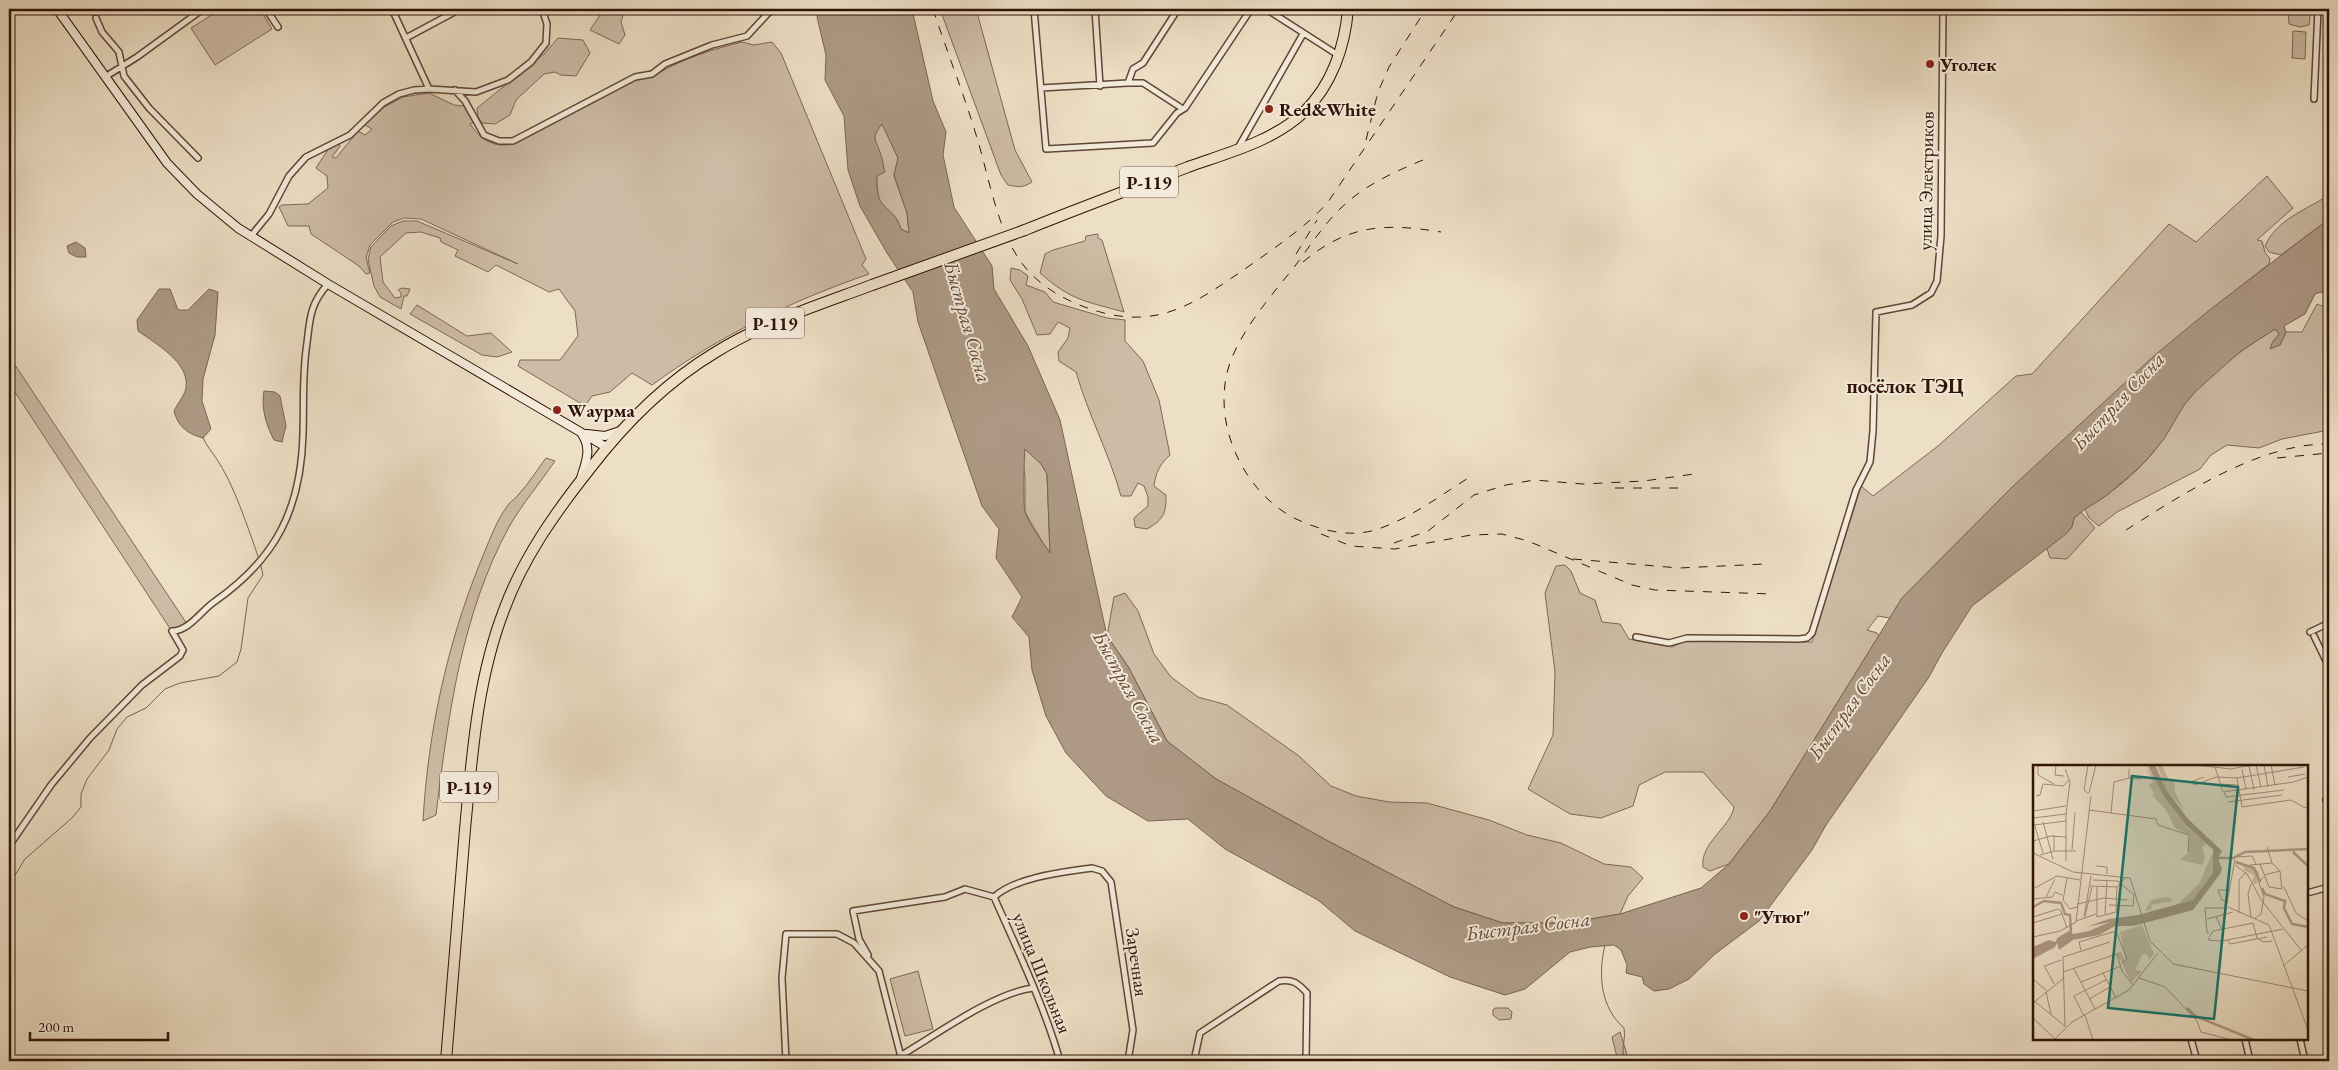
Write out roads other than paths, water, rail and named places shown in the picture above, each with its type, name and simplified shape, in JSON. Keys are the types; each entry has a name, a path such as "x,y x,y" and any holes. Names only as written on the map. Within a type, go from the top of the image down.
{"highway":[{"name":"Р-119","path":"446,1061 469,791 483,684 496,632 514,586 539,539 606,447 621,430 684,373 716,352 754,331 1237,149 1280,130 1306,111 1324,86 1343,40 1348,9"}],"main road":[{"path":"57,9 167,163 197,194 238,228 328,284 606,447"},
{"path":"581,433 606,436 621,430"},
{"path":"579,482 589,450 587,442 581,433"}],"street":[{"path":"105,77 138,57 203,9"},
{"path":"266,9 278,27"},
{"path":"392,9 429,89"},
{"path":"406,38 460,9"},
{"path":"251,236 268,214 289,176 306,156 350,135 383,103 399,94 429,89 476,92 508,80 531,62 546,43 547,24 542,9"},
{"path":"455,90 465,101 484,135 499,141 513,141 635,77 652,74 665,64 712,44 747,36 772,9"},
{"path":"1034,9 1046,149 1153,143 1177,112 1183,109 1251,9"},
{"path":"1095,9 1100,86"},
{"path":"1128,83 1133,69 1143,63 1178,9"},
{"path":"1266,9 1338,56"},
{"name":"улица Электриков","path":"1636,637 1669,643 1687,638 1799,639 1807,638 1812,633 1856,490 1870,462 1873,431 1876,312 1912,306 1932,292 1937,281 1941,236 1943,9"},
{"path":"2314,99 2318,9"},
{"path":"96,18 102,32 119,52 124,76 149,108 198,158"},
{"path":"1237,149 1303,34"},
{"path":"1041,88 1143,83 1183,109"},
{"path":"9,846 51,785 90,738 142,684 180,656 183,650 172,632 187,626 210,604 239,584 266,555 287,520 296,494 303,437 304,366 311,314 316,297 328,284"},
{"path":"2329,623 2312,634 2329,667"},
{"path":"2326,800 2329,809"},
{"name":"Заречная","path":"994,897 1000,891 1017,884 1041,877 1092,868 1102,871 1111,882 1133,1030 1128,1061"},
{"path":"2308,893 2329,887"},
{"path":"874,965 859,939 853,911 945,898 966,889 994,897"},
{"name":"улица Школьная","path":"994,897 1054,1039 1060,1061"},
{"path":"786,1061 782,978 786,934 837,934 854,943 879,971 901,1059 993,1003 1021,990 1033,988"},
{"path":"1194,1061 1200,1033 1279,981 1290,980 1299,984 1307,993 1306,1061"},
{"path":"2191,1040 2197,1061"},
{"path":"2245,1040 2250,1061"},
{"path":"2300,1040 2305,1061"}],"water":[{"name":"Быстрая Сосна","path":"820,9 912,9 933,101 946,132 943,155 954,207 992,266 994,289 1028,346 1060,420 1107,636 1129,668 1167,741 1216,779 1328,841 1454,907 1503,923 1567,923 1620,914 1701,888 1729,864 1770,811 1902,598 2011,488 2155,355 2212,308 2329,219 2329,297 2321,292 2315,294 2305,314 2284,326 2286,332 2280,345 2270,349 2279,334 2275,329 2241,351 2196,391 2184,405 2164,439 2142,465 2106,496 2074,518 2072,527 2066,534 1972,606 1929,677 1826,825 1812,850 1759,921 1715,954 1689,979 1669,989 1654,991 1644,984 1642,977 1626,973 1627,965 1621,950 1614,945 1590,947 1570,952 1525,989 1505,995 1450,977 1355,931 1318,900 1225,849 1188,819 1148,821 1106,796 1066,753 1046,716 1032,670 1029,637 1012,617 1022,597 996,558 999,529 982,506 918,322 913,292 887,253 860,206 848,170 844,116 825,80 826,55 817,17","holes":["882,124 898,158 894,175 907,213 909,233 901,229 879,197 877,176 885,172 875,135","1025,449 1041,464 1047,474 1050,553 1033,528 1024,508"]},
{"path":"76,242 85,248 86,257 77,257 69,253 67,246"},
{"path":"159,289 170,289 178,310 188,310 209,289 218,292 215,335 203,379 202,401 211,429 203,438 184,429 174,411 186,390 186,378 183,370 170,354 138,331 137,320"},
{"path":"264,391 275,392 280,396 286,426 282,442 274,440 269,428 264,410"}],"waterway":[{"path":"203,438 229,480 259,559"},
{"path":"9,885 25,859 73,817 81,807 81,794 87,779 109,750 117,729 127,717 146,708 165,689 180,683 219,676 237,662 241,649 248,598 263,575 260,562"},
{"path":"1605,945 1602,967 1603,990 1610,1010 1624,1028 1624,1061"}],"railway":[{"path":"933,9 972,122 994,202 1006,234 1021,262 1041,283 1065,298 1082,306 1109,314 1132,317 1154,316 1194,302 1255,262 1311,219 1328,202 1459,9"},
{"path":"1366,140 1378,92 1389,67 1426,9"},
{"path":"1423,160 1391,174 1370,186 1342,207 1323,228 1260,311 1244,335 1231,360 1225,382 1224,405 1227,428 1234,450 1245,471 1259,490 1275,506 1294,518 1326,530 1359,533 1381,528 1417,511 1473,475"},
{"path":"1296,254 1317,220"},
{"path":"1303,262 1336,240 1368,229 1403,228 1441,232"},
{"path":"2126,530 2172,501 2249,461 2303,446 2329,444"},
{"path":"2277,458 2329,453"},
{"path":"1394,543 1428,531 1474,495 1506,485 1534,480 1583,484 1644,481 1694,474"},
{"path":"1615,488 1680,488"},
{"path":"1321,534 1351,546 1395,549 1471,535 1502,534 1528,541 1632,585 1655,590 1772,594"},
{"path":"1573,559 1679,568 1765,564"}],"place":[{"name":"Уголек","path":"1930,64"},
{"name":"Red&White","path":"1269,109"},
{"name":"Wаурма","path":"557,410"},
{"name":"\"Утюг\"","path":"1744,916"}],"district":[{"name":"посёлок ТЭЦ","path":"1905,386"}]}
